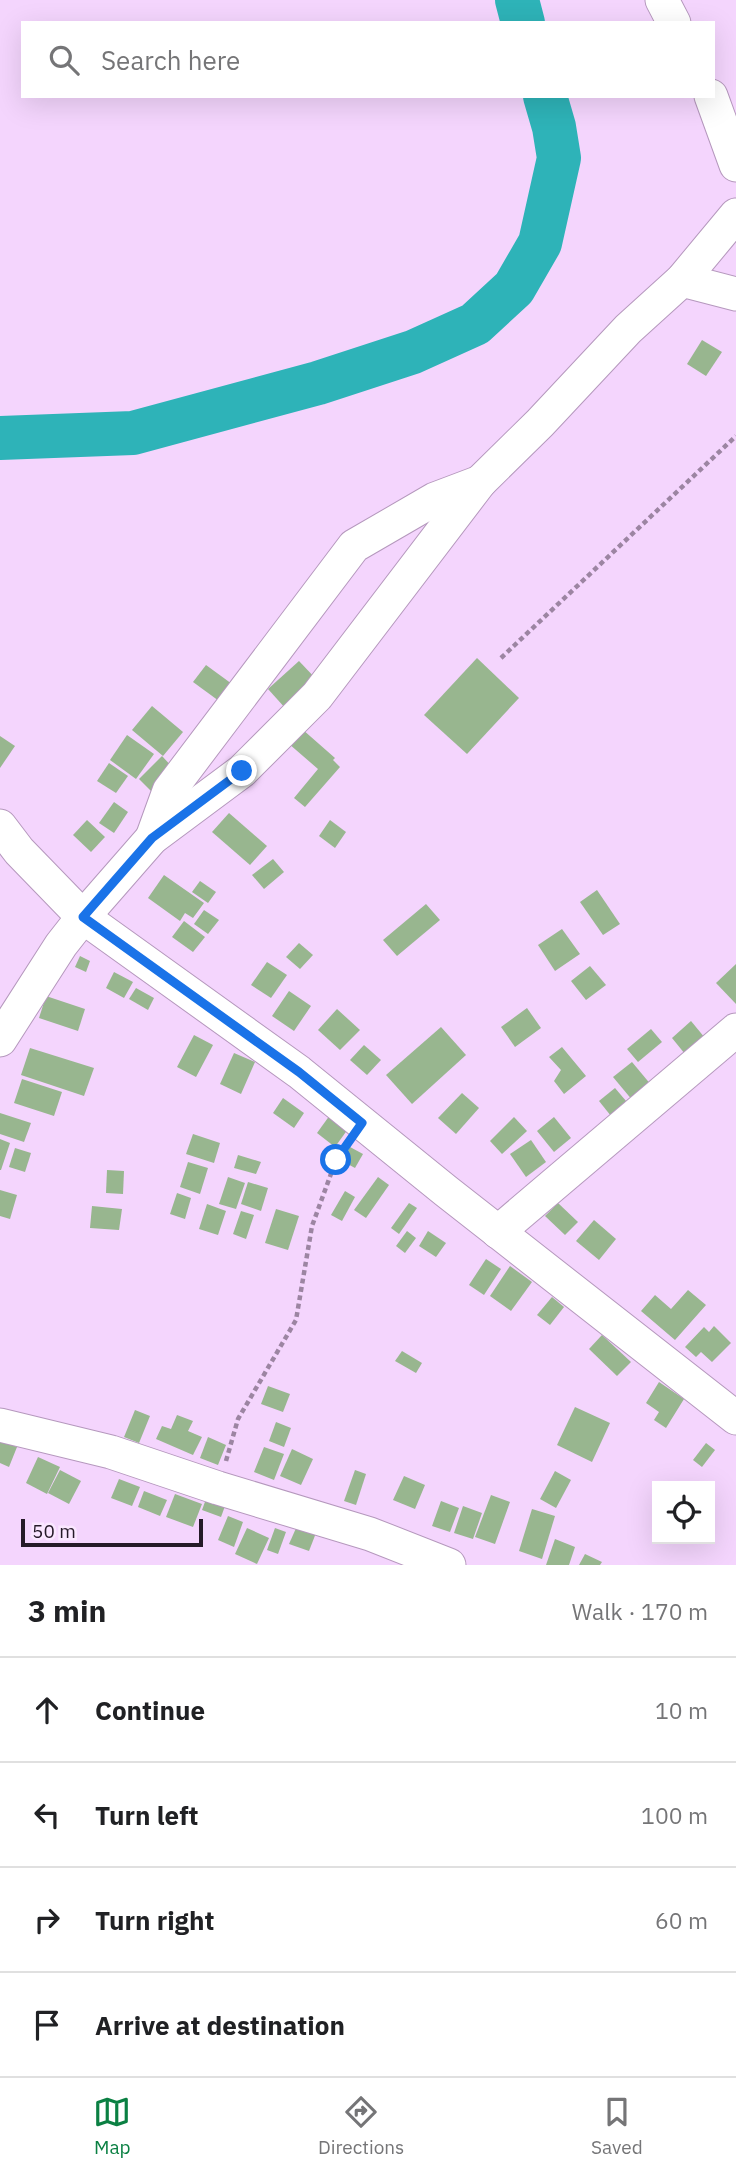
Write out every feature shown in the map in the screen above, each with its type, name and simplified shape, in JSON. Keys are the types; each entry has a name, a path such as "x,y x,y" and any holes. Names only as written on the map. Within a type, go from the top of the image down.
{"street":[{"path":"662,0 673,21"},
{"path":"712,98 736,166"},
{"path":"0,1040 61,945 152,838 242,771 317,696 480,482 540,424 628,329 682,280 736,215"},
{"path":"682,280 736,295"},
{"path":"152,838 169,791 354,546 435,499 480,482"},
{"path":"0,826 19,851 83,917 299,1072 736,1418"},
{"path":"498,1232 736,1030"},
{"path":"0,1425 111,1452 370,1534 449,1565"}],"path":[{"path":"501,658 736,436"},
{"path":"218,1488 238,1419 296,1320 312,1226 336,1160 362,1123"}],"building":[{"path":"702,340 722,352 706,376 687,364"},
{"path":"477,658 519,698 467,754 424,715"},
{"path":"299,661 317,680 286,709 268,689"},
{"path":"206,665 232,684 219,701 193,682"},
{"path":"152,706 183,732 163,756 132,730"},
{"path":"294,722 335,758 333,760 340,767 305,807 294,798 318,769 281,737"},
{"path":"127,735 154,754 136,779 110,760"},
{"path":"0,736 15,746 0,768"},
{"path":"162,756 174,769 151,791 139,779"},
{"path":"109,763 128,776 116,793 97,781"},
{"path":"114,802 128,812 114,833 99,823"},
{"path":"229,813 267,846 250,865 212,832"},
{"path":"87,820 105,837 91,852 73,835"},
{"path":"330,820 346,832 335,848 319,836"},
{"path":"273,859 284,872 264,889 252,875"},
{"path":"164,875 204,903 193,918 185,913 180,921 148,898"},
{"path":"200,881 216,892 208,903 192,892"},
{"path":"597,890 620,924 603,935 580,902"},
{"path":"426,904 440,920 397,956 383,940"},
{"path":"204,910 219,920 208,934 194,924"},
{"path":"184,921 205,937 193,952 172,937"},
{"path":"562,929 580,954 555,971 538,945"},
{"path":"299,943 313,955 300,969 286,957"},
{"path":"80,956 90,961 86,972 75,967"},
{"path":"267,962 287,975 271,998 251,985"},
{"path":"736,964 736,1004 716,983"},
{"path":"590,966 606,985 586,1000 571,981"},
{"path":"114,972 133,982 124,998 106,988"},
{"path":"136,988 154,998 148,1010 129,999"},
{"path":"289,991 311,1006 294,1031 272,1016"},
{"path":"46,996 85,1009 78,1031 39,1018"},
{"path":"527,1008 541,1028 515,1047 501,1027"},
{"path":"337,1009 360,1030 340,1050 318,1030"},
{"path":"691,1021 705,1038 685,1054 672,1038"},
{"path":"441,1027 466,1055 412,1104 386,1075"},
{"path":"651,1029 662,1042 638,1062 627,1049"},
{"path":"194,1035 213,1045 196,1077 177,1067"},
{"path":"364,1045 381,1060 367,1075 350,1060"},
{"path":"562,1047 586,1076 564,1094 554,1081 561,1070 549,1057"},
{"path":"30,1048 94,1068 84,1096 21,1075"},
{"path":"234,1053 255,1062 241,1094 220,1084"},
{"path":"632,1062 652,1086 633,1101 613,1077"},
{"path":"22,1079 62,1092 54,1116 14,1103"},
{"path":"615,1088 632,1108 615,1121 599,1101"},
{"path":"462,1093 479,1108 456,1134 438,1118"},
{"path":"283,1098 304,1113 294,1128 273,1113"},
{"path":"0,1113 31,1123 24,1142 0,1134"},
{"path":"330,1115 348,1129 335,1147 317,1133"},
{"path":"514,1117 527,1131 502,1154 490,1141"},
{"path":"554,1117 571,1138 554,1152 537,1131"},
{"path":"193,1134 220,1143 214,1163 186,1154"},
{"path":"0,1139 10,1143 1,1170 0,1170"},
{"path":"531,1140 546,1162 526,1177 510,1154"},
{"path":"350,1147 363,1154 355,1168 342,1161"},
{"path":"15,1148 31,1153 25,1172 9,1167"},
{"path":"238,1155 261,1162 256,1174 234,1168"},
{"path":"188,1162 208,1168 200,1194 180,1187"},
{"path":"107,1170 124,1171 123,1194 106,1193"},
{"path":"228,1177 245,1183 236,1209 219,1204"},
{"path":"378,1177 389,1185 366,1218 354,1210"},
{"path":"248,1182 268,1188 261,1211 241,1204"},
{"path":"0,1190 17,1195 10,1219 0,1216"},
{"path":"345,1191 355,1197 342,1221 331,1215"},
{"path":"177,1193 191,1198 185,1219 170,1214"},
{"path":"409,1203 417,1208 399,1234 391,1228"},
{"path":"558,1203 578,1222 565,1235 545,1216"},
{"path":"207,1204 226,1211 218,1235 199,1229"},
{"path":"92,1206 122,1209 119,1230 90,1228"},
{"path":"276,1209 299,1216 288,1250 265,1243"},
{"path":"241,1211 254,1215 246,1239 233,1234"},
{"path":"594,1220 616,1239 599,1260 576,1241"},
{"path":"407,1231 416,1238 405,1253 396,1246"},
{"path":"428,1231 446,1243 436,1257 419,1246"},
{"path":"486,1259 501,1269 484,1295 469,1285"},
{"path":"510,1266 532,1282 511,1311 490,1296"},
{"path":"688,1290 706,1305 675,1340 641,1311 655,1295 671,1309"},
{"path":"552,1297 564,1307 550,1325 537,1315"},
{"path":"714,1326 731,1343 712,1362 701,1352 696,1357 685,1347 704,1327 709,1332"},
{"path":"602,1335 631,1362 617,1376 589,1349"},
{"path":"402,1351 422,1363 416,1373 395,1361"},
{"path":"659,1382 684,1399 666,1428 654,1420 659,1412 646,1403"},
{"path":"268,1386 290,1394 283,1412 261,1404"},
{"path":"575,1407 610,1423 592,1462 557,1445"},
{"path":"135,1410 150,1416 139,1443 124,1437"},
{"path":"177,1415 193,1421 188,1431 202,1437 193,1455 156,1439 162,1426 171,1429"},
{"path":"276,1422 291,1428 284,1447 269,1441"},
{"path":"208,1437 226,1445 218,1465 200,1458"},
{"path":"0,1440 17,1447 9,1467 0,1463"},
{"path":"706,1443 715,1450 702,1467 693,1460"},
{"path":"264,1447 284,1454 274,1480 254,1472"},
{"path":"292,1449 313,1459 301,1485 280,1476"},
{"path":"38,1457 60,1467 47,1494 26,1483"},
{"path":"60,1470 81,1481 69,1504 48,1493"},
{"path":"355,1470 366,1474 356,1505 344,1501"},
{"path":"555,1471 571,1480 556,1508 540,1499"},
{"path":"404,1476 425,1485 415,1509 393,1500"},
{"path":"119,1479 140,1487 132,1506 111,1498"},
{"path":"144,1491 167,1500 160,1516 138,1507"},
{"path":"209,1491 228,1498 221,1517 202,1510"},
{"path":"175,1494 202,1504 193,1527 166,1517"},
{"path":"491,1495 510,1502 495,1544 475,1537"},
{"path":"441,1501 459,1508 450,1532 432,1526"},
{"path":"463,1506 482,1513 473,1539 454,1533"},
{"path":"532,1509 555,1516 542,1559 519,1551"},
{"path":"228,1516 243,1522 234,1547 218,1540"},
{"path":"297,1526 316,1533 309,1551 289,1544"},
{"path":"247,1528 269,1538 257,1564 235,1554"},
{"path":"275,1528 286,1532 278,1554 267,1550"},
{"path":"555,1539 575,1547 569,1565 546,1565"},
{"path":"585,1554 602,1562 600,1565 579,1565"}],"waterway":[{"path":"517,0 522,21"},
{"path":"0,438 133,433 318,383 413,352 475,324 514,288 540,243 559,158 546,98"}],"route":[{"path":"242,771 152,838 83,917 299,1072 362,1123 336,1160"}]}
